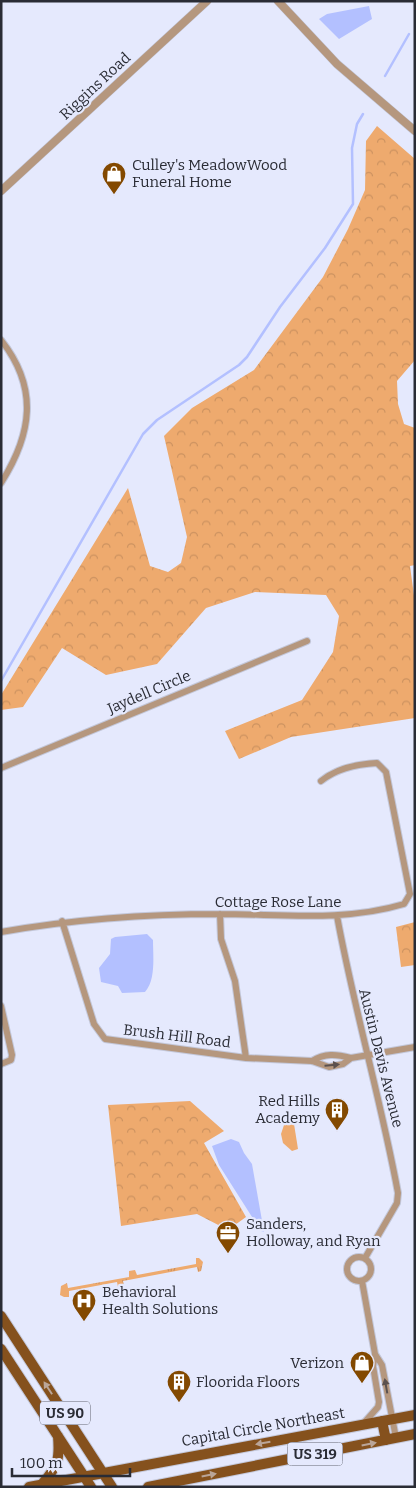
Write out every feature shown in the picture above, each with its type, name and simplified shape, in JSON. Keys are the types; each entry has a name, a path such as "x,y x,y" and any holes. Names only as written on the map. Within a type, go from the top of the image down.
{"main road":[{"name":"US 90","path":"1,1316 112,1487"},
{"name":"US 90","path":"1,1349 91,1487"},
{"name":"Capital Circle Northeast","path":"29,1487 415,1415"},
{"path":"387,1420 391,1439"},
{"name":"US 319","path":"148,1487 415,1434"},
{"path":"42,1484 57,1464 60,1456 58,1435"}],"street":[{"name":"Riggins Road","path":"1,191 206,1"},
{"path":"278,1 337,64 415,131"},
{"path":"1,340 10,352 23,380 28,409 24,437 19,453 1,483"},
{"name":"Jaydell Circle","path":"1,768 308,640"},
{"name":"Cottage Rose Lane","path":"1,932 62,921 104,917 220,914 337,916 404,904 410,894 386,772 381,765 370,763 334,771 321,781"},
{"path":"220,914 221,939 235,981 246,1058"},
{"name":"Austin Davis Avenue","path":"337,916 350,989 380,1102 398,1193 397,1203 365,1258 353,1258 347,1267 352,1279 362,1281"},
{"name":"Brush Hill Road","path":"62,921 94,1024 105,1039 246,1058 312,1061 329,1067 343,1064 351,1058"},
{"path":"1,1006 12,1055 11,1060 1,1064"},
{"name":"Brush Hill Road","path":"312,1061 320,1056 331,1054 351,1058 415,1047"},
{"path":"363,1424 378,1407 379,1402 373,1366 375,1354 362,1281 369,1276 372,1268 370,1262 365,1258"},
{"path":"375,1354 382,1365 387,1420"}],"green space":[{"path":"377,126 415,159 415,360 397,381 398,404 404,424 415,428 415,565 410,566 415,603 415,718 291,737 239,759 225,731 302,700 333,652 339,616 326,595 255,592 206,608 157,664 106,675 62,648 23,707 1,710 1,695 128,488 150,566 168,572 181,563 187,537 164,436 192,408 254,370 323,277 348,229 365,190 366,141"},
{"path":"415,922 415,965 401,967 396,927"},
{"path":"190,1101 224,1131 204,1143 246,1217 228,1230 197,1214 121,1226 108,1105"},
{"path":"294,1124 298,1149 292,1151 283,1143 281,1134 284,1125"},
{"path":"196,1258 203,1262 201,1271 198,1272 197,1267 123,1281 124,1286 118,1287 117,1282 69,1291 69,1297 60,1295 61,1286 67,1283 68,1288 129,1277 129,1271 135,1270 137,1275 196,1264"}],"water":[{"path":"369,6 372,19 339,39 319,19 327,14"},
{"path":"147,934 153,940 153,968 149,987 145,992 122,993 118,986 101,982 99,968 110,954 111,939"},
{"path":"231,1139 239,1142 252,1164 264,1232 261,1231 219,1165 212,1146"}],"waterway":[{"path":"385,76 409,34"},
{"path":"1,681 143,434 157,420 239,365 247,357 280,307 325,248 353,204 352,148 357,124 363,114"}],"place":[{"name":"Culley's MeadowWood Funeral Home","path":"114,195"},
{"name":"Red Hills Academy","path":"337,1131"},
{"name":"Sanders, Holloway, and Ryan","path":"228,1254"},
{"name":"Behavioral Health Solutions","path":"84,1322"},
{"name":"Verizon","path":"362,1384"},
{"name":"Floorida Floors","path":"179,1403"}]}
